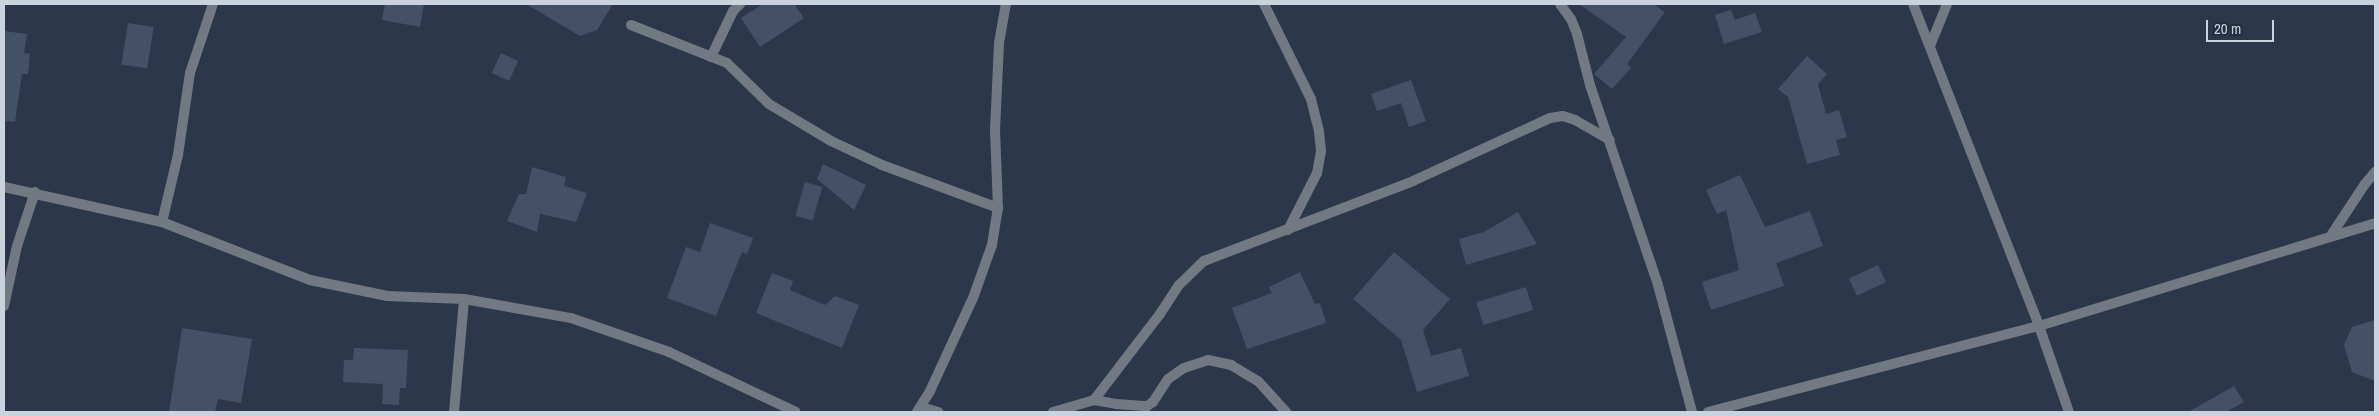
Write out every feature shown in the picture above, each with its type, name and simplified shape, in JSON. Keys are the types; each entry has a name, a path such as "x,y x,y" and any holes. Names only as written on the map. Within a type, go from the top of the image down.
{"street":[{"path":"162,222 178,155 190,73 213,4"},
{"path":"712,57 733,11 740,4"},
{"path":"938,412 919,410 973,298 992,245 998,208 995,131 999,43 1006,4"},
{"path":"1264,4 1311,99 1320,132 1321,151 1317,172 1288,230"},
{"path":"1560,4 1571,19 1577,34 1590,85 1658,285 1692,412"},
{"path":"1913,4 2039,326 2069,412"},
{"path":"1930,46 1947,4"},
{"path":"631,25 728,63 769,104 831,141 882,165 998,208"},
{"path":"1094,400 1160,314 1179,285 1194,268 1220,254 1288,230 1413,180 1550,118 1563,116 1575,120 1610,140"},
{"path":"2330,236 2375,172"},
{"path":"4,186 162,222 310,280 387,296 464,298 580,321 669,352 796,412"},
{"path":"4,306 17,246 35,192"},
{"path":"1708,412 2039,326 2375,223"},
{"path":"454,412 464,298"},
{"path":"1053,412 1094,400 1147,406 1153,402 1168,378 1184,368 1208,360 1231,365 1258,381 1286,412"}],"building":[{"path":"385,4 424,4 420,27 382,20"},
{"path":"526,4 613,4 597,30 580,36"},
{"path":"763,4 794,4 804,18 760,47 741,18"},
{"path":"1579,4 1653,4 1665,12 1627,64 1631,68 1612,89 1594,74 1626,37"},
{"path":"1731,10 1735,20 1755,13 1762,32 1724,44 1715,15"},
{"path":"128,23 154,27 147,69 121,64"},
{"path":"4,31 27,34 24,53 30,54 28,74 22,74 15,122 4,121"},
{"path":"501,53 518,61 509,81 492,73"},
{"path":"1807,56 1827,74 1818,84 1826,114 1839,110 1847,137 1836,140 1840,155 1807,164 1788,97 1778,89"},
{"path":"1411,80 1426,121 1409,127 1401,103 1377,111 1371,94"},
{"path":"823,164 866,185 854,210 817,179"},
{"path":"532,167 566,177 564,186 587,193 576,222 540,214 537,232 507,221 519,194 526,194"},
{"path":"1740,175 1765,227 1810,211 1823,246 1776,263 1784,286 1711,310 1702,282 1739,270 1726,210 1717,214 1706,190"},
{"path":"805,182 822,187 813,221 795,216"},
{"path":"1518,212 1537,244 1466,265 1459,239 1484,232"},
{"path":"710,223 753,238 747,254 742,252 716,316 667,298 686,247 700,252"},
{"path":"1394,252 1450,299 1423,330 1431,356 1461,348 1469,376 1417,392 1401,340 1353,299"},
{"path":"1878,265 1886,282 1857,296 1849,279"},
{"path":"1300,272 1315,304 1320,303 1326,323 1247,349 1232,308 1272,293 1269,287"},
{"path":"772,273 793,281 790,290 825,305 835,296 859,305 842,348 756,313"},
{"path":"1526,287 1533,310 1483,325 1476,302"},
{"path":"2375,320 2375,381 2352,372 2344,345 2352,327"},
{"path":"182,328 252,339 241,403 218,399 215,412 169,412"},
{"path":"354,348 408,350 406,388 400,388 399,405 382,404 383,384 343,382 344,360 353,360"},
{"path":"2234,386 2244,402 2226,412 2188,412"}]}
